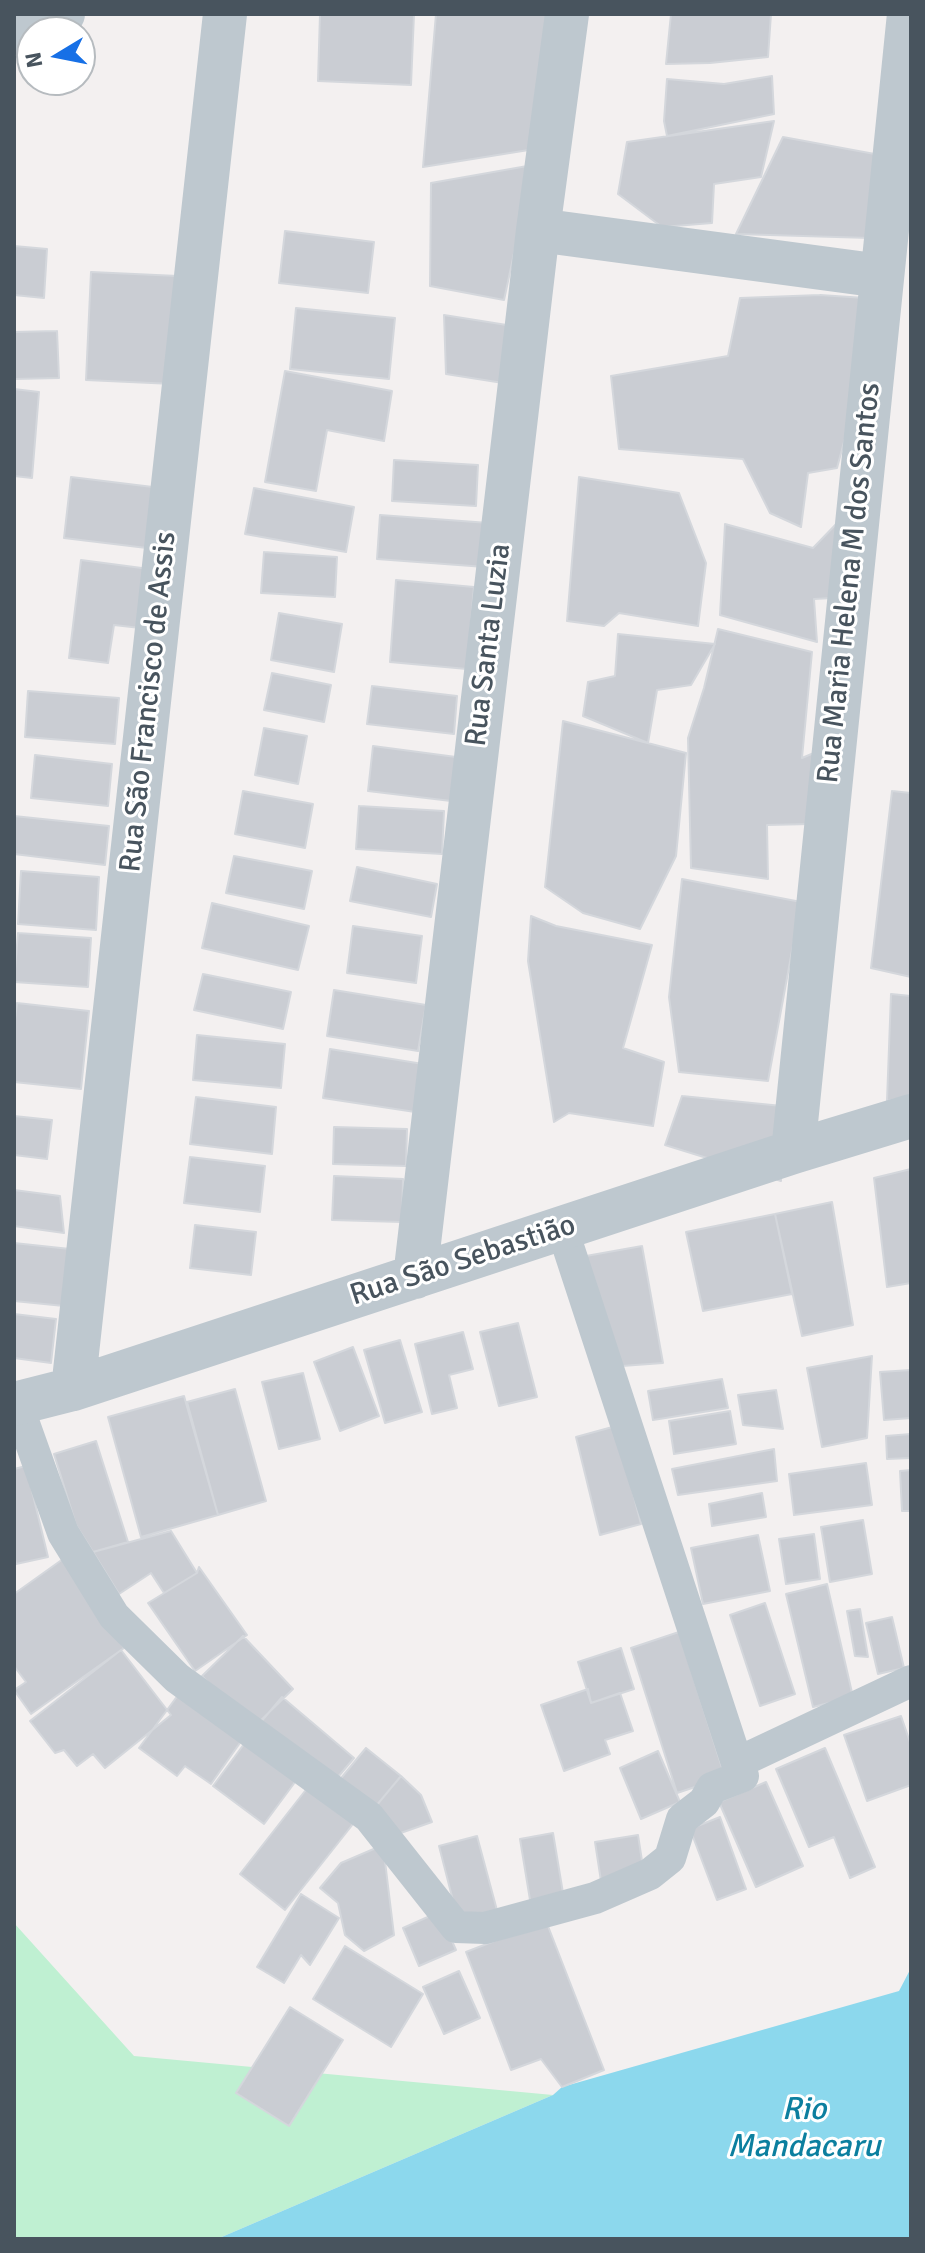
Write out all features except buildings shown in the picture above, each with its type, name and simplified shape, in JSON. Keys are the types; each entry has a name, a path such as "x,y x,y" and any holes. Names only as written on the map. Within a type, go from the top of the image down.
{"street":[{"path":"14,36 63,14"},
{"name":"Rua São Francisco de Assis","path":"73,1389 225,14"},
{"name":"Rua Santa Luzia","path":"415,1277 538,230 567,14"},
{"name":"Rua Maria Helena M dos Santos","path":"793,1152 909,14"},
{"path":"538,230 881,276"},
{"name":"Rua São Sebastião","path":"15,1404 73,1389 911,1116"}],"lane":[{"path":"15,1404 63,1533 114,1616 177,1678 369,1817 456,1927 485,1928 595,1898 650,1874 670,1858 682,1819 704,1802 712,1788 743,1776 562,1228"},
{"path":"737,1763 911,1681"}],"green space":[{"path":"14,1923 134,2056 553,2095 217,2239 14,2239"}],"water":[{"name":"Rio Mandacaru","path":"911,1968 911,2239 217,2239 553,2095 562,2087 899,1991"}]}
